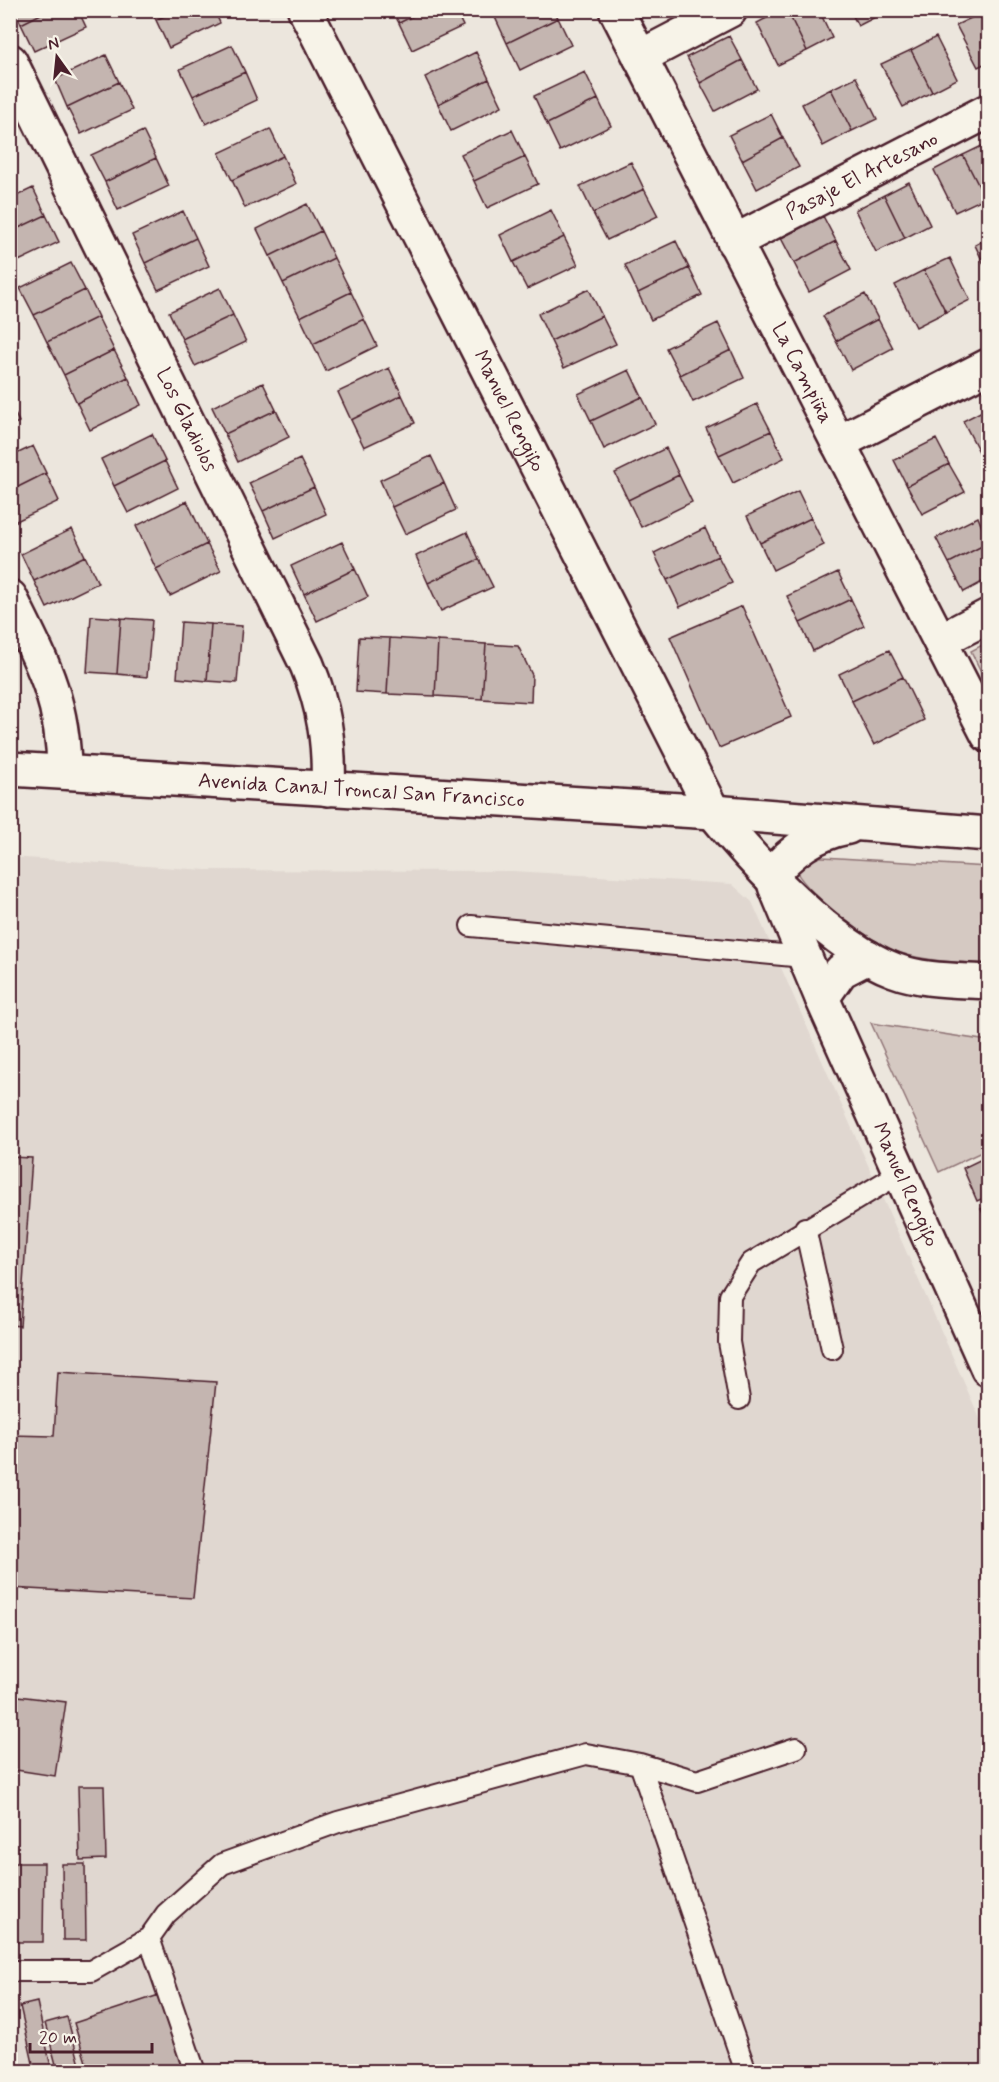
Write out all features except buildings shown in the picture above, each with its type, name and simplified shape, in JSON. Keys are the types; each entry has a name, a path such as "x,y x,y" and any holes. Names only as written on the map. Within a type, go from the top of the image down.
{"street":[{"name":"Manuel Rengifo","path":"305,10 713,813"},
{"name":"La Campiña","path":"616,10 988,735"},
{"path":"640,57 730,10"},
{"name":"Los Gladiolos","path":"10,61 307,665 318,693 325,721 329,755 328,789"},
{"name":"Pasaje El Artesano","path":"734,242 988,111"},
{"path":"838,443 988,366"},
{"path":"10,597 54,692 64,742 64,772"},
{"path":"940,641 988,616"},
{"name":"Avenida Canal Troncal San Francisco","path":"10,769 713,813 988,834"},
{"path":"713,813 746,853 770,876 828,929 868,957 910,975 988,982"},
{"path":"770,876 784,860 819,835 863,824"},
{"name":"Manuel Rengifo","path":"770,876 988,1369"},
{"path":"822,998 841,971 868,957"}],"lane":[{"path":"471,926 804,957"},
{"path":"739,1399 729,1342 730,1296 751,1263 805,1228 900,1173"},
{"path":"805,1228 832,1349"},
{"path":"10,1971 91,1971 149,1938 166,1914 222,1864 299,1834 586,1754 640,1764 697,1781 796,1748"},
{"path":"640,1764 746,2072"},
{"path":"149,1938 195,2072"}],"shaded area":[{"path":"988,642 988,686 971,651"},
{"path":"806,856 988,867 988,964 922,958 901,953 875,940 828,906 803,881 796,871"},
{"path":"10,857 206,870 513,871 732,884 752,902 988,1437 988,2071 11,2071"},
{"path":"871,1023 988,1041 988,1149 939,1172"}]}
